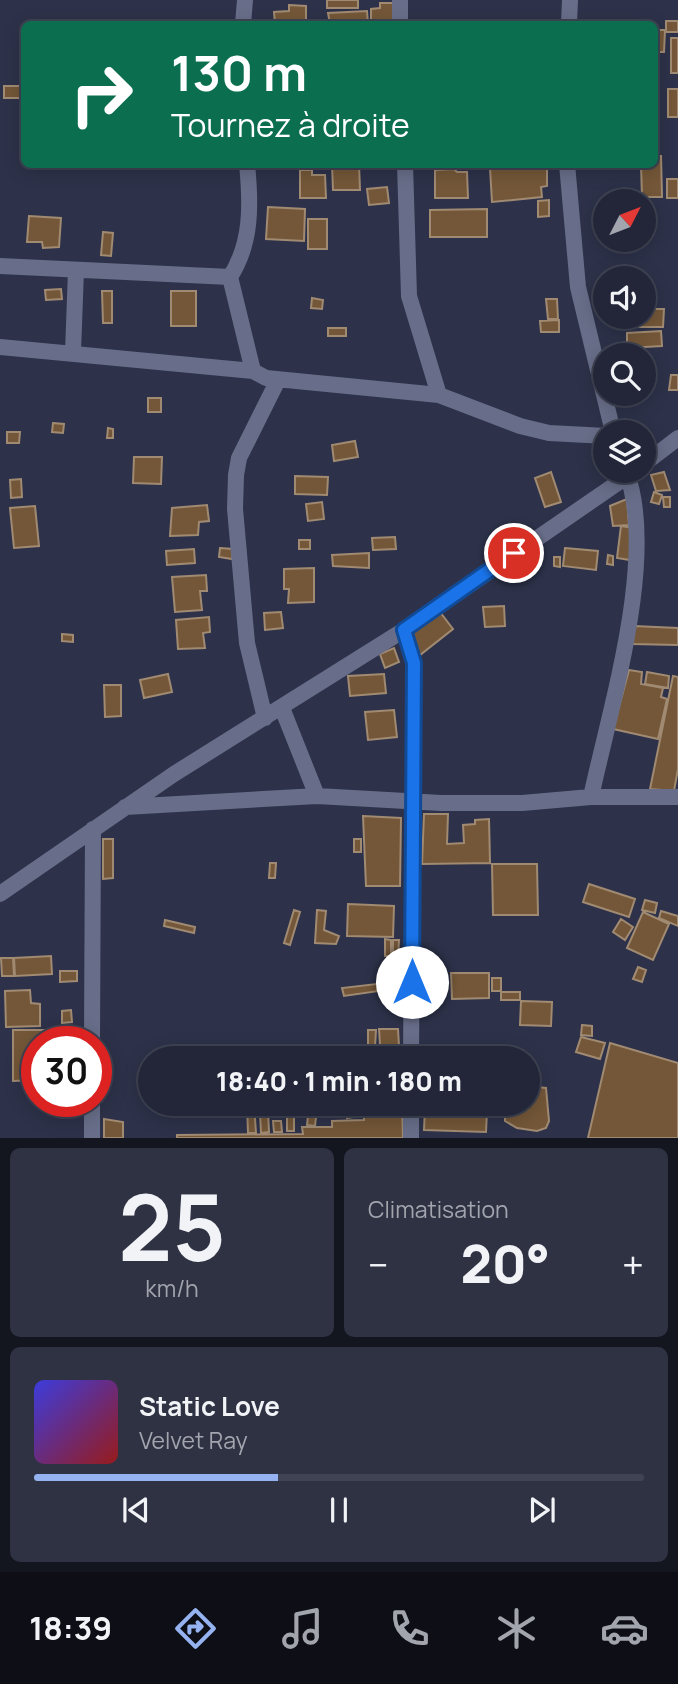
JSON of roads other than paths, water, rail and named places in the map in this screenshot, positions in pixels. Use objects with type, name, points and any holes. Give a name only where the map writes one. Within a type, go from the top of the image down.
[{"type":"street","points":[[243,21],[245,0]]},
{"type":"street","points":[[400,0],[400,21]]},
{"type":"street","points":[[569,21],[570,0]]},
{"type":"street","points":[[247,168],[250,192],[246,246],[230,277],[253,370]]},
{"type":"street","points":[[405,168],[408,296],[439,395]]},
{"type":"street","points":[[567,168],[578,287],[610,420]]},
{"type":"street","points":[[0,266],[230,277]]},
{"type":"street","points":[[73,352],[76,270]]},
{"type":"street","points":[[0,347],[253,370],[278,380],[439,395],[520,426],[549,433],[593,435]]},
{"type":"street","points":[[265,718],[247,643],[235,509],[236,475],[239,458],[278,380]]},
{"type":"street","points":[[656,455],[678,438]]},
{"type":"street","points":[[0,894],[125,807],[404,630],[615,483]]},
{"type":"street","points":[[591,797],[632,600],[637,548],[636,504],[632,483]]},
{"type":"street","points":[[404,630],[414,663],[411,1046]]},
{"type":"street","points":[[282,708],[317,796]]},
{"type":"street","points":[[125,807],[317,796],[413,803],[522,803],[591,797],[678,797]]},
{"type":"street","points":[[92,1026],[93,829]]},
{"type":"street","points":[[411,1116],[411,1138]]},
{"type":"street","points":[[92,1117],[92,1138]]}]
